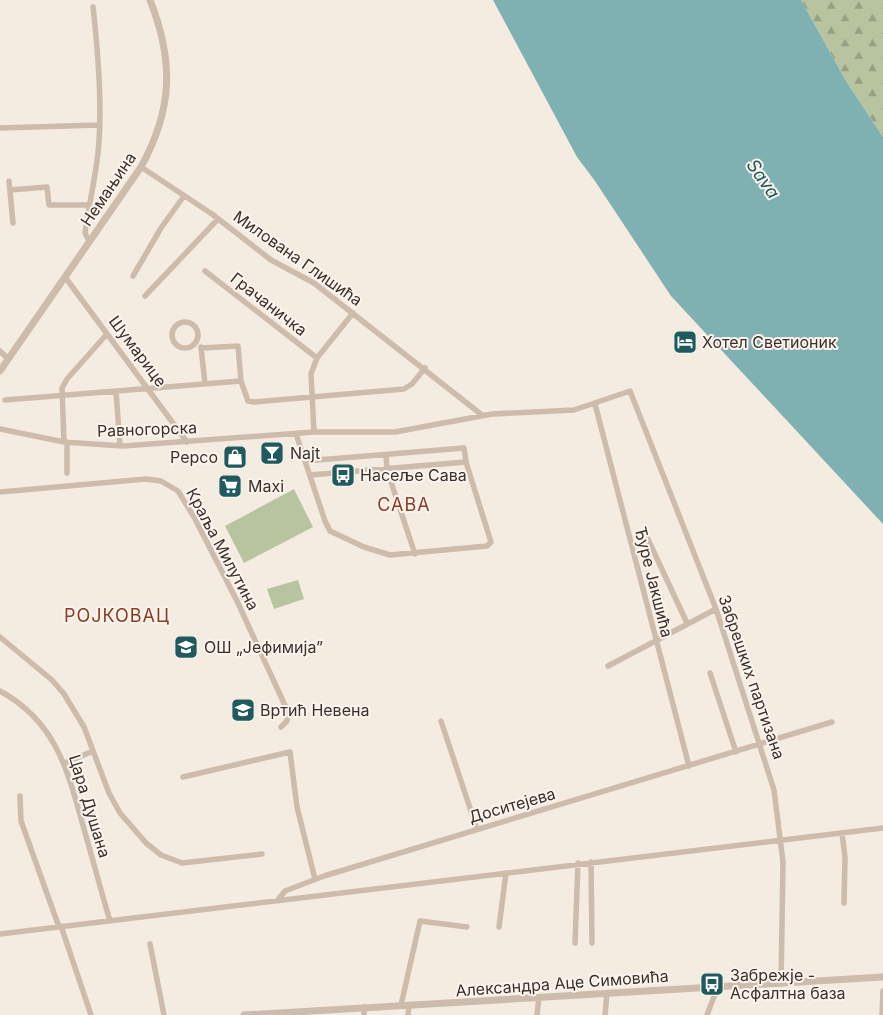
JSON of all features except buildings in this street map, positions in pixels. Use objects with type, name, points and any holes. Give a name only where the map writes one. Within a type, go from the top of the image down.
[{"type":"street","name":"Немањина","points":[[0,371],[141,167],[160,127],[167,92],[164,42],[150,0]]},
{"type":"street","points":[[90,241],[85,233],[99,143],[98,67],[92,7]]},
{"type":"street","points":[[0,128],[99,125]]},
{"type":"street","name":"Милована Глишића","points":[[141,167],[218,219],[271,260],[314,283],[425,368],[482,415]]},
{"type":"street","points":[[9,181],[13,223]]},
{"type":"street","name":"Немањина","points":[[10,190],[47,187],[49,205],[89,205]]},
{"type":"street","points":[[134,276],[161,228],[184,196]]},
{"type":"street","points":[[145,296],[218,219]]},
{"type":"street","name":"Грачаничка","points":[[204,271],[317,358]]},
{"type":"street","name":"Шумарице","points":[[65,277],[150,388],[187,442]]},
{"type":"street","points":[[314,432],[310,374],[317,358],[353,313]]},
{"type":"street","points":[[186,322],[194,325],[198,336],[195,343],[184,348],[177,345],[173,338],[175,326],[186,322]]},
{"type":"street","points":[[68,473],[61,396],[67,379],[108,334]]},
{"type":"street","points":[[195,343],[202,348],[238,346],[241,381],[248,401],[312,398],[404,389],[410,386],[425,368]]},
{"type":"street","points":[[202,348],[205,384]]},
{"type":"street","points":[[0,351],[8,360]]},
{"type":"street","points":[[4,400],[241,381]]},
{"type":"street","points":[[116,391],[120,446]]},
{"type":"street","name":"Равногорска","points":[[0,429],[66,442],[120,446],[314,432],[395,432],[502,412],[574,410],[630,391]]},
{"type":"street","name":"Забрешких партизана","points":[[630,391],[716,609],[774,790],[782,839],[781,984]]},
{"type":"street","name":"Ђуре Јакшића","points":[[595,404],[689,766]]},
{"type":"street","points":[[296,434],[330,531],[385,554],[415,554],[487,546],[491,542],[466,462],[464,448],[306,461]]},
{"type":"street","points":[[386,455],[387,470],[415,554]]},
{"type":"street","points":[[310,475],[466,462]]},
{"type":"street","name":"Краља Милутина","points":[[0,492],[146,479],[161,481],[178,491],[194,517],[267,663],[288,712],[287,721],[281,727]]},
{"type":"street","points":[[645,533],[687,623]]},
{"type":"street","points":[[608,666],[716,609]]},
{"type":"street","points":[[0,637],[59,688],[76,710],[109,793],[120,813],[146,843],[161,856],[182,863],[262,854]]},
{"type":"street","points":[[710,672],[736,752]]},
{"type":"street","name":"Цара Душана","points":[[0,691],[24,706],[47,732],[65,763],[110,921]]},
{"type":"street","points":[[441,721],[477,829]]},
{"type":"street","name":"Доситејева","points":[[277,901],[285,890],[315,880],[832,722]]},
{"type":"street","points":[[65,763],[93,751]]},
{"type":"street","points":[[183,777],[290,752],[297,807],[315,880]]},
{"type":"street","points":[[20,796],[21,821],[91,1015]]},
{"type":"street","points":[[0,934],[578,863],[883,828]]},
{"type":"street","points":[[842,833],[845,857],[844,903]]},
{"type":"street","points":[[591,862],[592,943]]},
{"type":"street","points":[[575,943],[578,863]]},
{"type":"street","points":[[498,927],[506,872]]},
{"type":"street","points":[[408,1015],[405,1005],[420,921],[467,927]]},
{"type":"street","points":[[150,944],[164,1015]]},
{"type":"street","name":"Александра Аце Симовића","points":[[244,1015],[364,1011],[405,1005],[883,977]]},
{"type":"street","points":[[707,1015],[715,994],[715,988]]},
{"type":"street","points":[[882,1015],[883,991]]},
{"type":"street","points":[[604,1015],[607,993]]},
{"type":"street","points":[[537,1015],[539,997]]},
{"type":"green space","points":[[801,0],[883,0],[883,137],[846,81]]},
{"type":"green space","points":[[294,489],[313,527],[244,563],[225,526]]},
{"type":"green space","points":[[298,580],[304,599],[274,609],[267,589]]},
{"type":"water","name":"Sava","points":[[493,0],[801,0],[846,81],[883,137],[883,524],[671,296],[577,157]]},
{"type":"place","name":"Хотел Светионик","points":[[685,342]]},
{"type":"place","name":"Najt","points":[[272,453]]},
{"type":"place","name":"Pepco","points":[[235,457]]},
{"type":"place","name":"Насеље Сава","points":[[343,475]]},
{"type":"place","name":"Maxi","points":[[230,486]]},
{"type":"place","name":"ОШ „Јефимија”","points":[[186,647]]},
{"type":"place","name":"Вртић Невена","points":[[243,710]]},
{"type":"place","name":"Забрежје - Асфалтна база","points":[[712,984]]},
{"type":"district","name":"САВА","points":[[404,505]]},
{"type":"district","name":"РОЈКОВАЦ","points":[[117,616]]}]
